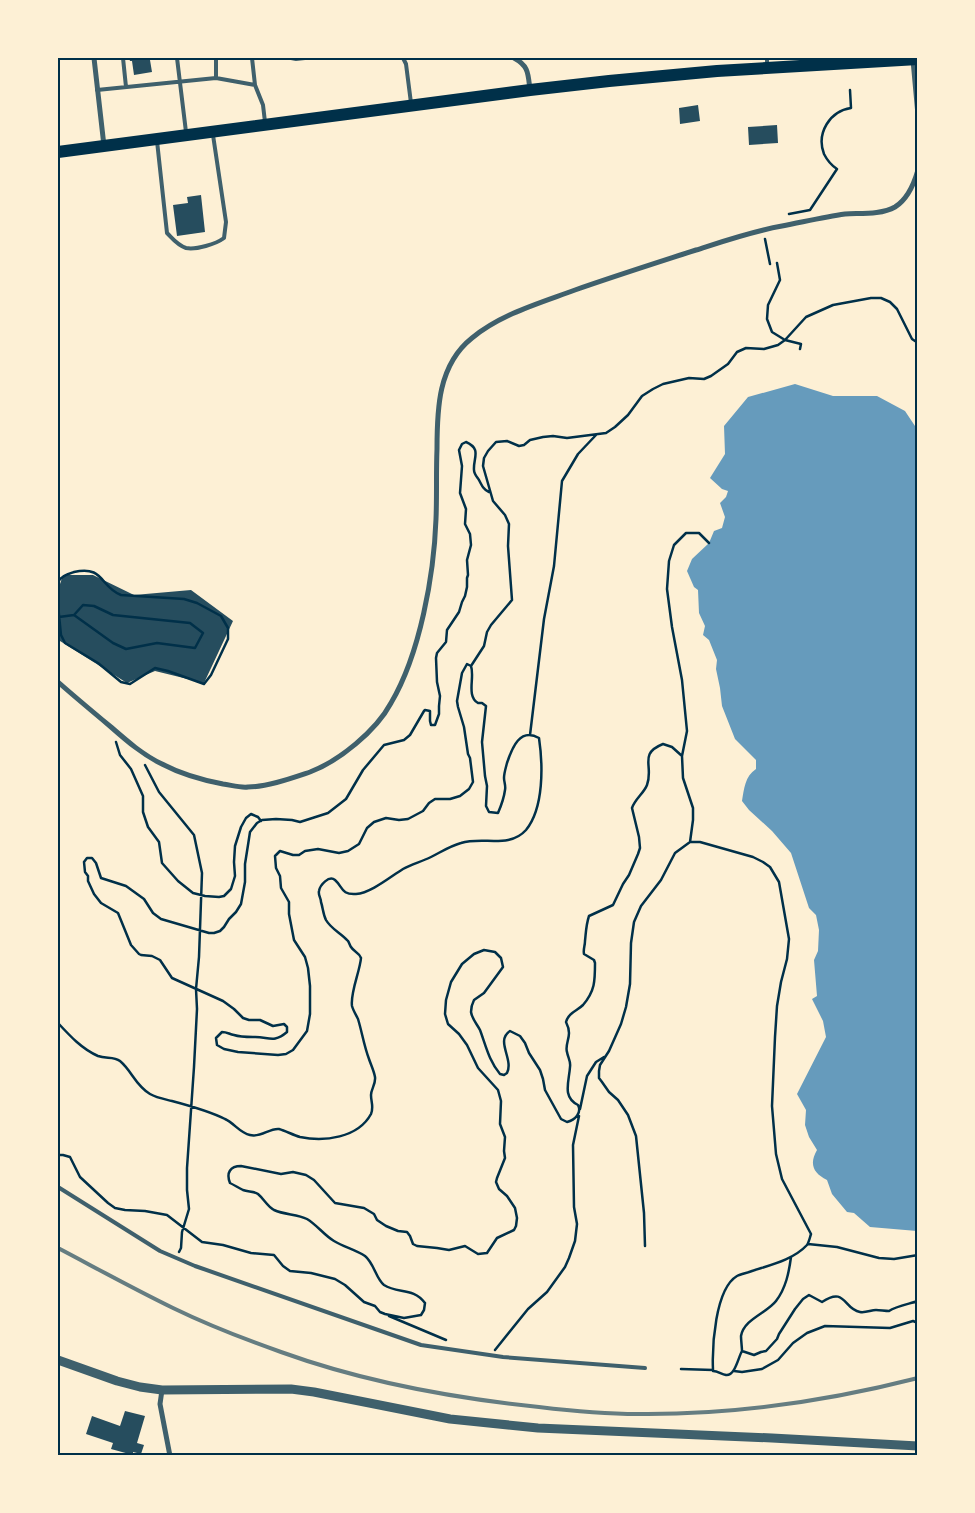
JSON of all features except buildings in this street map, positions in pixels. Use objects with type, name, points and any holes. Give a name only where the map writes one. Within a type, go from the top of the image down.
[{"type":"highway","points":[[826,61],[837,58]]},
{"type":"highway","points":[[58,152],[530,90],[716,71],[767,63],[914,58]]},
{"type":"street","points":[[94,58],[104,146]]},
{"type":"street","points":[[514,58],[525,65],[528,71],[530,90]]},
{"type":"street","points":[[914,58],[918,115]]},
{"type":"street","points":[[58,682],[141,752],[163,765],[189,775],[248,788],[287,780],[322,767],[345,752],[372,729],[390,705],[403,679],[415,643],[431,566],[436,522],[438,406],[442,382],[452,358],[468,340],[490,324],[514,313],[626,272],[741,236],[810,220],[844,214],[874,213],[894,207],[907,194],[915,182],[918,170]]},
{"type":"street","points":[[58,1360],[140,1387],[162,1390],[290,1389],[450,1419],[538,1428],[918,1446]]},
{"type":"street","points":[[162,1390],[160,1404],[170,1456]]},
{"type":"lane","points":[[123,58],[126,88]]},
{"type":"lane","points":[[177,58],[186,135]]},
{"type":"lane","points":[[216,58],[216,78]]},
{"type":"lane","points":[[252,58],[255,85],[263,106],[265,125]]},
{"type":"lane","points":[[291,58],[305,58]]},
{"type":"lane","points":[[403,58],[406,64],[411,105]]},
{"type":"lane","points":[[97,90],[216,78],[255,85]]},
{"type":"lane","points":[[157,139],[167,233],[176,242],[187,248],[208,246],[224,238],[226,222],[213,132]]},
{"type":"lane","points":[[58,1187],[160,1251],[225,1278],[421,1345],[492,1355],[645,1368]]},
{"type":"path","points":[[814,204],[837,170],[824,155],[822,142],[824,128],[836,114],[851,108],[850,90]]},
{"type":"path","points":[[765,238],[770,264]]},
{"type":"path","points":[[777,263],[780,280],[768,305],[767,319],[772,332],[786,340],[801,344],[800,349]]},
{"type":"path","points":[[58,1023],[75,1041],[95,1054],[100,1057],[119,1060],[137,1084],[144,1090],[162,1099],[227,1119],[240,1130],[253,1136],[268,1130],[278,1129],[301,1137],[316,1139],[336,1138],[360,1126],[366,1121],[372,1110],[371,1093],[375,1084],[375,1078],[363,1043],[358,1019],[352,1006],[361,958],[358,952],[352,949],[349,941],[339,934],[326,920],[318,894],[320,887],[332,879],[345,892],[360,893],[378,885],[410,866],[462,842],[511,840],[524,831],[534,817],[538,804],[541,781],[541,752],[539,738],[530,735],[516,741],[511,750],[504,777],[504,797],[498,813],[491,813],[487,810],[486,806],[487,786],[482,742],[486,706],[484,703],[478,704],[474,701],[472,694],[472,666],[484,646],[487,632],[491,625],[512,600],[508,546],[509,524],[489,492],[484,466],[484,458],[488,451],[496,442],[507,441],[520,446],[530,440],[543,437],[567,438],[606,432],[615,427],[628,415],[642,396],[653,389],[663,384],[689,378],[704,379],[711,376],[720,371],[742,349],[771,348],[786,340],[806,317],[833,305],[872,298],[880,298],[890,302],[897,309],[912,338],[918,343]]},
{"type":"path","points":[[530,735],[544,619],[554,566],[562,480],[578,454],[596,435]]},
{"type":"path","points":[[472,666],[466,664],[463,669],[457,701],[470,758],[473,782],[469,790],[453,799],[435,799],[423,811],[408,819],[386,818],[369,824],[359,844],[348,851],[339,853],[318,850],[305,851],[293,856],[280,851],[275,856],[281,888],[289,902],[289,914],[294,940],[307,960],[310,986],[309,1023],[304,1035],[293,1050],[286,1054],[274,1056],[234,1051],[216,1045],[216,1038],[222,1032],[246,1037],[274,1039],[280,1038],[285,1034],[287,1027],[284,1024],[273,1026],[260,1020],[246,1019],[223,1001],[172,978],[160,960],[152,956],[141,955],[135,950],[118,912],[101,903],[94,894],[84,868],[85,859],[93,860],[100,878],[126,886],[146,901],[156,915],[167,921],[212,933],[218,932],[224,927],[236,912],[242,900],[245,882],[245,861],[250,832],[257,823],[284,818],[300,822],[328,813],[346,799],[363,770],[384,745],[404,740],[410,735],[425,710],[430,711],[431,725],[437,721],[440,696],[436,658],[440,648],[446,642],[447,630],[459,612],[465,596],[468,575],[467,560],[471,545],[470,534],[465,524],[466,509],[460,493],[462,466],[459,450],[462,444],[469,443],[476,450],[474,473],[489,492]]},
{"type":"path","points":[[690,842],[693,820],[692,808],[683,778],[682,756],[687,731],[682,680],[667,589],[668,561],[674,545],[686,533],[699,533],[709,543]]},
{"type":"path","points":[[58,582],[60,578],[84,570],[98,574],[113,592],[121,595],[184,599],[197,603],[220,616],[228,628],[228,639],[204,684],[154,668],[130,684],[121,682],[98,663],[65,643],[61,635],[58,605]]},
{"type":"path","points":[[58,617],[74,615],[83,605],[94,606],[113,616],[190,623],[203,633],[195,648],[157,643],[126,648],[113,643],[74,615]]},
{"type":"path","points":[[108,725],[120,755],[131,769],[143,796],[143,812],[148,827],[159,842],[162,863],[187,889],[201,895],[224,896],[231,889],[235,876],[234,852],[241,827],[250,814],[258,816],[261,821]]},
{"type":"path","points":[[580,1109],[569,1097],[568,1081],[571,1066],[566,1046],[570,1032],[566,1022],[570,1014],[582,1005],[591,994],[594,983],[594,960],[586,956],[583,950],[586,941],[587,922],[589,916],[613,905],[629,876],[638,854],[640,848],[632,808],[646,786],[650,752],[658,746],[667,744],[682,756]]},
{"type":"path","points":[[141,752],[159,792],[194,835],[202,873],[196,989],[197,1008],[187,1179],[189,1209],[183,1227],[181,1248],[177,1258]]},
{"type":"path","points":[[492,1355],[500,1342],[528,1309],[546,1292],[565,1267],[569,1258],[577,1224],[574,1207],[573,1145],[587,1076],[596,1062],[609,1051],[621,1024],[628,1000],[632,928],[636,914],[661,880],[675,853],[690,842],[700,842],[753,857],[770,867],[779,882],[789,939],[777,1013],[772,1106],[776,1154],[782,1179],[810,1234],[808,1244]]},
{"type":"path","points":[[385,1314],[404,1318],[421,1315],[425,1303],[420,1296],[383,1284],[368,1260],[359,1253],[326,1236],[309,1220],[274,1210],[257,1193],[242,1190],[230,1183],[228,1174],[230,1170],[236,1166],[241,1166],[281,1174],[292,1172],[306,1175],[314,1180],[335,1203],[364,1208],[374,1214],[377,1220],[386,1226],[398,1231],[407,1232],[413,1244],[417,1246],[448,1250],[465,1246],[478,1254],[485,1254],[497,1238],[514,1230],[517,1212],[509,1198],[499,1189],[496,1182],[505,1158],[505,1137],[500,1124],[502,1112],[500,1096],[490,1080],[478,1068],[467,1045],[448,1024],[445,1014],[447,993],[462,964],[474,954],[484,950],[498,953],[502,958],[503,964],[491,985],[474,1000],[472,1009],[473,1019],[492,1064],[500,1074],[507,1073],[509,1069],[508,1059],[503,1039],[510,1031],[518,1034],[540,1070],[544,1079],[545,1090],[561,1119],[569,1122],[579,1114]]},
{"type":"path","points":[[604,1056],[600,1065],[599,1078],[625,1110],[636,1136],[644,1213],[645,1246]]},
{"type":"path","points":[[58,1155],[70,1157],[80,1177],[112,1206],[125,1210],[163,1214],[171,1217],[202,1242],[251,1253],[274,1255],[290,1271],[311,1273],[335,1279],[345,1285],[364,1302],[375,1306],[380,1312],[460,1345],[467,1352]]},
{"type":"path","points":[[713,1370],[714,1341],[721,1298],[727,1287],[736,1277],[773,1265],[791,1256],[808,1244],[837,1247],[879,1258],[894,1259],[918,1255]]},
{"type":"path","points":[[681,1369],[713,1370],[727,1375],[734,1371],[742,1351],[741,1336],[745,1326],[777,1300],[786,1284],[791,1256]]},
{"type":"path","points":[[742,1351],[754,1355],[766,1352],[777,1339],[795,1309],[803,1299],[809,1296],[822,1302],[830,1297],[838,1296],[858,1312],[875,1310],[889,1312],[894,1308],[918,1301]]},
{"type":"path","points":[[734,1371],[762,1370],[778,1360],[789,1346],[807,1333],[825,1326],[890,1328],[912,1321],[918,1323]]},
{"type":"water","points":[[795,384],[833,396],[877,396],[905,411],[917,429],[917,1231],[870,1227],[854,1213],[847,1212],[832,1194],[827,1180],[818,1174],[814,1168],[813,1160],[817,1150],[809,1137],[805,1125],[806,1110],[797,1094],[826,1037],[823,1021],[812,999],[817,996],[814,960],[818,951],[819,930],[816,915],[809,908],[791,853],[742,801],[747,779],[756,769],[756,760],[735,739],[722,706],[716,669],[717,660],[709,640],[703,635],[705,626],[699,613],[698,590],[694,587],[687,571],[692,559],[709,543],[714,531],[722,528],[725,517],[720,503],[726,497],[728,491],[722,489],[710,478],[725,454],[724,426],[748,397]]},
{"type":"railway","points":[[58,1248],[173,1308],[267,1347],[344,1372],[441,1394],[474,1399],[588,1412],[673,1414],[743,1409],[814,1400],[918,1378]]}]
